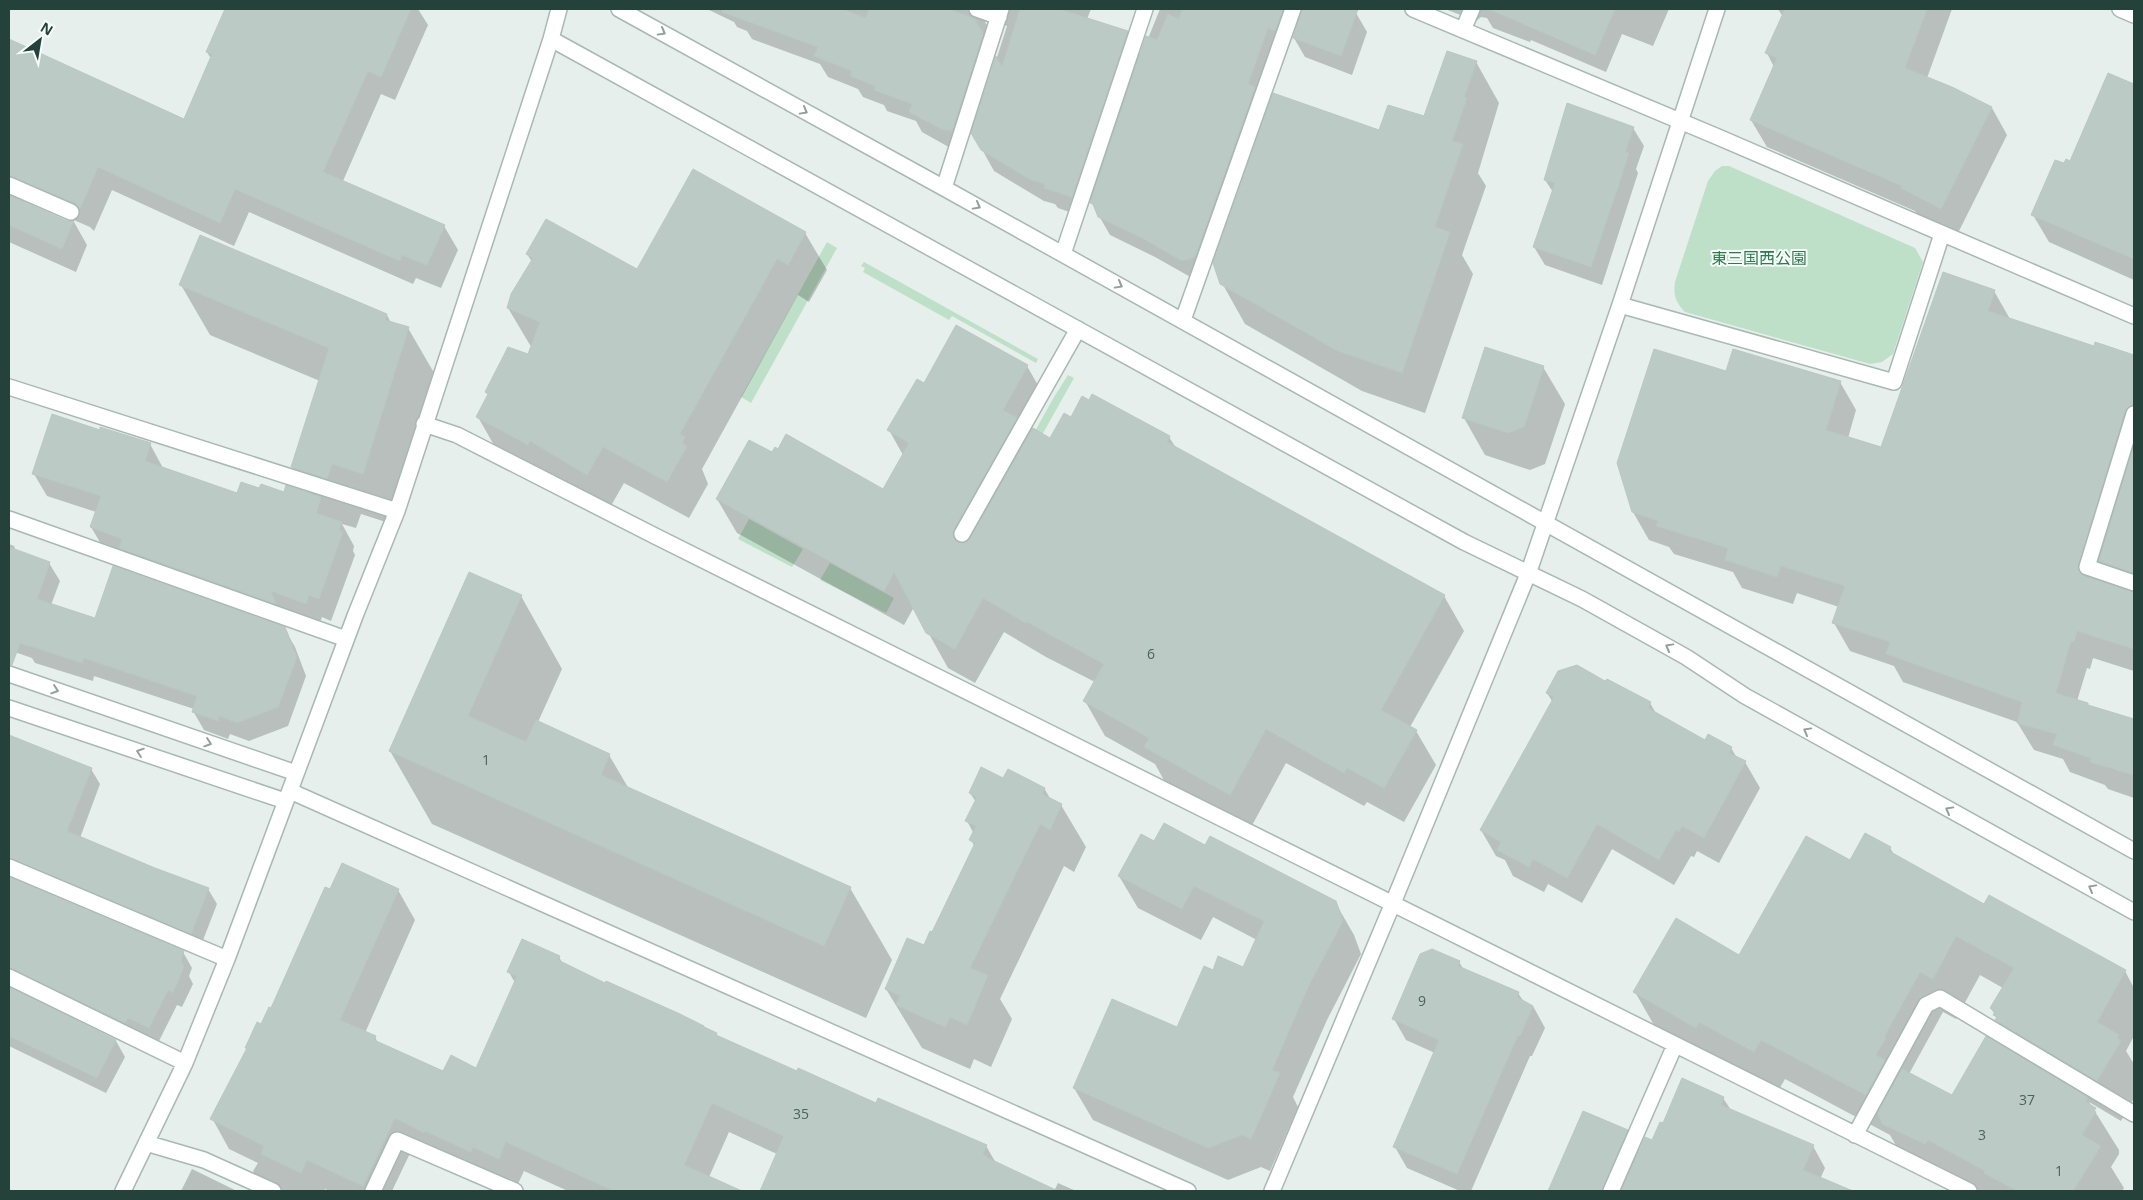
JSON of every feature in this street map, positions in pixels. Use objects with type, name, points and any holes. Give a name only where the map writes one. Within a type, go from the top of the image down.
[{"type":"street","points":[[123,1191],[185,1063],[346,639],[397,511],[551,39],[559,9]]},
{"type":"street","points":[[619,9],[1183,320],[1545,524],[2134,851]]},
{"type":"street","points":[[944,188],[1000,13],[977,9]]},
{"type":"street","points":[[1063,254],[1145,9]]},
{"type":"street","points":[[1183,320],[1293,9]]},
{"type":"street","points":[[1413,9],[2134,316]]},
{"type":"street","points":[[1463,30],[1472,9]]},
{"type":"street","points":[[1272,1191],[1528,574],[1620,305],[1717,9]]},
{"type":"street","points":[[2120,9],[2134,15]]},
{"type":"street","points":[[551,39],[1455,537],[1528,574],[1582,598],[1686,656],[1745,696],[2134,912]]},
{"type":"street","points":[[9,184],[71,212]]},
{"type":"street","points":[[1620,305],[1894,382],[1942,234]]},
{"type":"street","points":[[962,534],[1078,329]]},
{"type":"street","points":[[9,387],[397,511]]},
{"type":"street","points":[[2134,414],[2087,567],[2134,583]]},
{"type":"street","points":[[424,424],[457,435],[1964,1190]]},
{"type":"street","points":[[9,519],[346,639]]},
{"type":"street","points":[[9,674],[296,773]]},
{"type":"street","points":[[9,708],[287,796],[1188,1191]]},
{"type":"street","points":[[9,867],[226,958]]},
{"type":"street","points":[[9,977],[185,1063]]},
{"type":"street","points":[[1855,1134],[1926,1005],[1940,998],[2134,1114]]},
{"type":"street","points":[[1611,1191],[1675,1045]]},
{"type":"street","points":[[373,1191],[397,1140],[515,1191]]},
{"type":"street","points":[[146,1143],[204,1160],[273,1191]]},
{"type":"green space","name":"東三国西公園","points":[[1722,166],[1729,166],[1915,248],[1923,262],[1893,354],[1882,362],[1870,364],[1685,312],[1676,298],[1674,291],[1675,282],[1708,181],[1715,171]]},
{"type":"green space","points":[[827,242],[837,248],[751,403],[741,397]]},
{"type":"green space","points":[[864,262],[1038,359],[1036,363],[952,316],[949,320],[863,272],[865,268],[861,266]]},
{"type":"green space","points":[[1068,375],[1074,378],[941,615],[934,612],[1054,397]]},
{"type":"green space","points":[[749,519],[803,549],[792,567],[738,539]]},
{"type":"green space","points":[[830,563],[894,598],[886,613],[820,580]]},
{"type":"building","points":[[225,9],[411,9],[381,77],[368,71],[323,172],[445,225],[427,265],[402,255],[400,261],[235,189],[220,223],[98,167],[80,209],[75,203],[9,176],[9,39],[184,119],[212,54],[206,52]]},
{"type":"building","points":[[723,9],[842,9],[866,18],[869,9],[949,9],[975,19],[983,34],[952,131],[941,129],[909,112],[912,104],[874,90],[875,86],[850,76],[852,71],[814,56],[818,47],[722,12]]},
{"type":"building","points":[[1020,9],[1059,9],[1128,31],[1072,197],[1044,188],[1045,184],[1031,180],[981,150],[971,133],[996,56],[1002,67]]},
{"type":"building","points":[[1182,9],[1283,9],[1275,31],[1268,28],[1248,84],[1255,87],[1195,257],[1182,261],[1144,239],[1098,217],[1093,204],[1090,203],[1146,36],[1157,40],[1168,14],[1179,19]]},
{"type":"building","points":[[1302,9],[1358,9],[1341,56],[1293,38]]},
{"type":"building","points":[[1489,9],[1615,9],[1595,55]]},
{"type":"building","points":[[1785,9],[1927,9],[1905,68],[1952,87],[1992,107],[1941,209],[1901,188],[1902,186],[1750,120],[1777,58],[1765,53]]},
{"type":"building","points":[[1447,51],[1477,61],[1464,97],[1467,98],[1452,141],[1463,144],[1435,227],[1450,232],[1402,373],[1338,351],[1220,284],[1213,263],[1273,93],[1379,130],[1388,105],[1424,116]]},
{"type":"building","points":[[2108,73],[2134,84],[2134,259],[2031,215],[2055,160],[2064,163],[2066,159],[2070,161]]},
{"type":"building","points":[[1567,103],[1634,127],[1625,152],[1629,153],[1591,267],[1533,247],[1555,183],[1544,180]]},
{"type":"building","points":[[693,169],[806,232],[788,265],[777,259],[680,434],[685,437],[682,443],[687,446],[667,482],[603,447],[587,475],[530,441],[528,445],[476,417],[488,394],[485,392],[508,347],[528,354],[540,322],[507,308],[511,294],[533,258],[526,254],[546,219],[637,269]]},
{"type":"building","points":[[9,195],[67,221],[74,220],[62,249],[9,225]]},
{"type":"building","points":[[200,235],[387,314],[385,320],[409,327],[363,474],[332,464],[327,479],[291,467],[329,348],[179,285]]},
{"type":"building","points":[[1943,272],[1995,290],[1988,311],[2094,346],[2095,342],[2134,355],[2134,405],[2128,407],[2125,411],[2078,569],[2084,576],[2134,592],[2134,649],[2077,631],[2074,642],[2071,641],[2056,693],[2134,719],[2134,775],[2090,762],[2091,758],[2053,745],[2057,734],[2017,723],[2022,702],[1886,654],[1890,642],[1832,623],[1845,586],[1781,566],[1777,577],[1725,560],[1728,548],[1656,526],[1658,521],[1632,512],[1617,463],[1654,349],[1726,371],[1733,349],[1841,381],[1826,430],[1881,447]]},
{"type":"building","points":[[956,325],[1028,365],[1003,410],[1017,418],[954,529],[954,538],[958,542],[966,542],[970,539],[1033,428],[1050,438],[1064,413],[1071,417],[1082,396],[1089,400],[1092,394],[1170,436],[1167,442],[1445,595],[1381,710],[1417,730],[1384,788],[1347,768],[1344,773],[1266,729],[1230,795],[1144,747],[1149,738],[1083,701],[1104,664],[983,598],[955,649],[926,633],[894,572],[884,591],[716,499],[749,440],[772,452],[775,447],[778,449],[786,434],[883,489],[909,443],[887,430],[917,379],[924,383]]},
{"type":"building","points":[[1485,347],[1544,366],[1524,427],[1508,433],[1462,418]]},
{"type":"building","points":[[52,414],[100,430],[100,427],[151,443],[145,461],[237,493],[241,482],[259,488],[261,484],[284,492],[286,485],[321,497],[316,513],[342,522],[339,530],[343,532],[319,599],[309,595],[306,604],[271,591],[276,604],[119,548],[122,539],[90,527],[101,496],[32,474]]},
{"type":"building","points":[[2134,445],[2134,573],[2099,561]]},
{"type":"building","points":[[9,547],[50,562],[37,599],[95,618],[113,566],[285,627],[297,657],[278,707],[237,723],[219,716],[218,721],[192,712],[197,696],[84,658],[82,663],[20,643],[12,665],[9,665]]},
{"type":"building","points":[[469,572],[522,595],[468,716],[526,742],[536,720],[610,754],[601,775],[851,887],[824,946],[389,751]]},
{"type":"building","points":[[1577,665],[1605,681],[1607,679],[1651,702],[1648,708],[1705,740],[1708,734],[1732,747],[1729,753],[1746,761],[1704,838],[1682,826],[1679,832],[1676,830],[1659,860],[1597,824],[1567,878],[1533,859],[1529,867],[1497,850],[1501,842],[1480,830],[1554,697],[1546,693],[1558,671]]},
{"type":"building","points":[[9,735],[92,768],[67,831],[155,868],[209,888],[191,934],[9,858]]},
{"type":"building","points":[[981,767],[1003,778],[1008,769],[1045,788],[1042,794],[1062,804],[1050,830],[1040,824],[970,968],[988,975],[967,1025],[950,1017],[945,1027],[896,1005],[900,996],[885,989],[907,938],[924,945],[975,843],[969,840],[976,826],[965,821],[977,797],[969,793]]},
{"type":"building","points":[[1164,823],[1205,845],[1210,836],[1336,901],[1343,921],[1308,987],[1272,1070],[1280,1073],[1251,1139],[1242,1135],[1208,1148],[1073,1088],[1112,999],[1177,1027],[1204,966],[1213,970],[1218,956],[1243,967],[1264,921],[1194,886],[1182,909],[1118,876],[1141,834],[1154,841]]},
{"type":"building","points":[[1865,833],[1891,847],[1889,851],[1984,904],[1989,895],[2126,970],[2097,1022],[2119,1035],[2117,1038],[2121,1041],[2097,1081],[1995,1020],[1997,1017],[1993,1015],[1995,1012],[1990,1008],[2014,968],[1956,936],[1933,979],[1920,972],[1876,1055],[1885,1060],[1866,1095],[1761,1040],[1754,1052],[1699,1022],[1696,1028],[1633,992],[1676,918],[1739,955],[1806,836],[1850,860]]},
{"type":"building","points":[[342,863],[399,889],[340,1020],[376,1036],[374,1040],[443,1071],[451,1055],[476,1068],[517,976],[507,972],[522,939],[560,956],[558,960],[605,983],[606,981],[680,1014],[717,1033],[716,1035],[797,1071],[798,1068],[876,1103],[878,1098],[987,1145],[983,1154],[988,1158],[1058,1191],[760,1191],[784,1136],[712,1103],[684,1165],[742,1191],[614,1191],[506,1142],[499,1159],[473,1147],[471,1152],[425,1131],[424,1133],[395,1118],[363,1186],[307,1160],[301,1173],[261,1154],[264,1146],[210,1119],[247,1048],[245,1048],[257,1022],[261,1024],[269,1007],[271,1008],[325,887],[330,889]]},
{"type":"building","points":[[9,877],[184,951],[181,960],[184,967],[173,993],[168,990],[149,1028],[128,1018],[125,1023],[9,968]]},
{"type":"building","points":[[1432,949],[1460,961],[1458,966],[1519,992],[1517,997],[1533,1006],[1520,1036],[1518,1035],[1457,1174],[1393,1147],[1439,1040],[1392,1019],[1420,954]]},
{"type":"building","points":[[9,987],[116,1040],[97,1078],[9,1036]]},
{"type":"building","points":[[1986,1036],[2088,1097],[2086,1102],[2096,1108],[2094,1111],[2096,1112],[2082,1135],[2101,1146],[2073,1191],[2017,1191],[1928,1140],[1925,1144],[1882,1124],[1878,1112],[1902,1069],[1952,1095]]},
{"type":"building","points":[[1682,1078],[1724,1097],[1721,1105],[1814,1145],[1803,1170],[1853,1191],[1621,1191],[1645,1137],[1652,1140],[1660,1122],[1663,1123]]},
{"type":"building","points":[[1583,1111],[1628,1130],[1602,1191],[1548,1191]]}]
